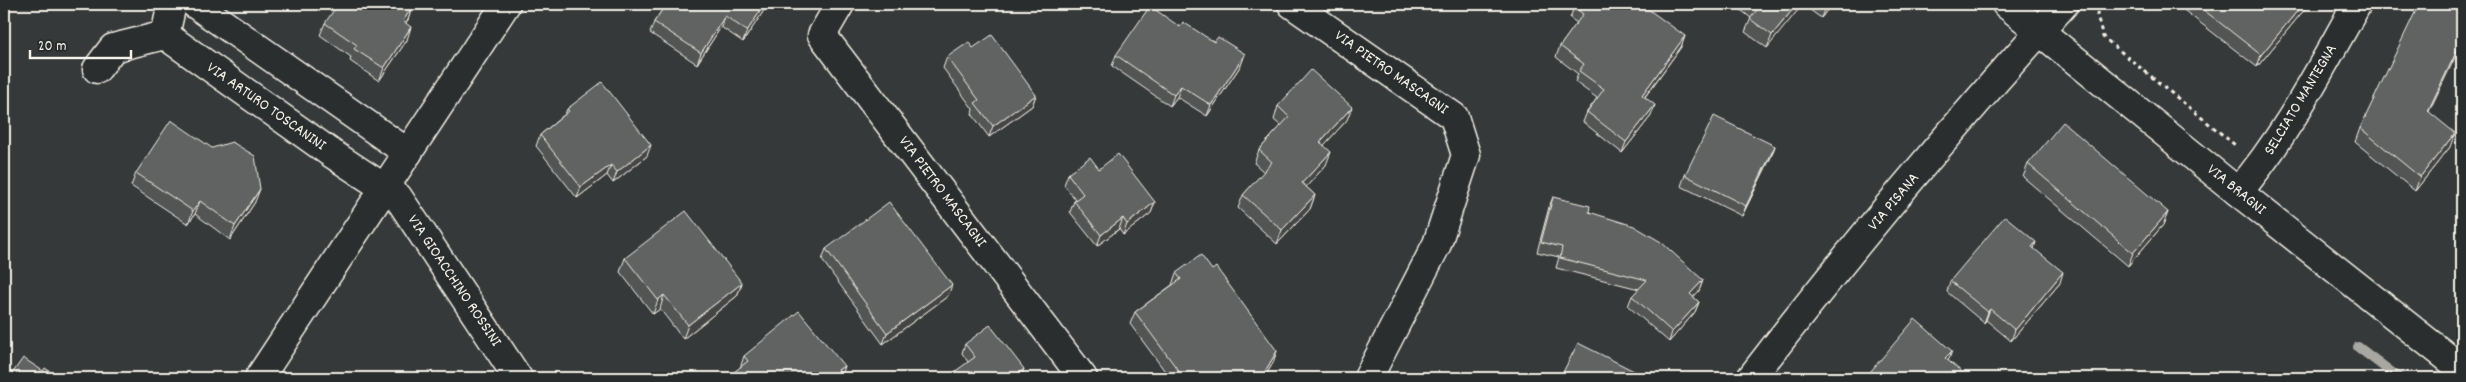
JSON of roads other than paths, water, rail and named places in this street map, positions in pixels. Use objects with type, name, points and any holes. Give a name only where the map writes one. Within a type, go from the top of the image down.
[{"type":"street","points":[[97,69],[113,48],[165,35],[172,4]]},
{"type":"street","points":[[259,378],[506,4]]},
{"type":"street","name":"VIA PIETRO MASCAGNI","points":[[840,4],[822,35],[1083,378]]},
{"type":"street","name":"VIA PIETRO MASCAGNI","points":[[1292,4],[1454,117],[1466,155],[1437,244],[1368,378]]},
{"type":"street","name":"VIA BRAGNI","points":[[2006,4],[2041,30],[2238,192],[2462,369]]},
{"type":"street","points":[[2041,30],[2064,4]]},
{"type":"street","name":"SELCIATO MANTEGNA","points":[[2238,192],[2287,129],[2357,4]]},
{"type":"street","points":[[209,7],[408,153]]},
{"type":"street","name":"VIA PISANA","points":[[1751,378],[1820,290],[1999,76],[2041,30]]},
{"type":"street","name":"VIA ARTURO TOSCANINI","points":[[165,35],[331,153],[384,188]]},
{"type":"street","name":"VIA GIOACCHINO ROSSINI","points":[[384,188],[398,197],[518,378]]},
{"type":"waterway","points":[[2358,347],[2399,378]]}]
